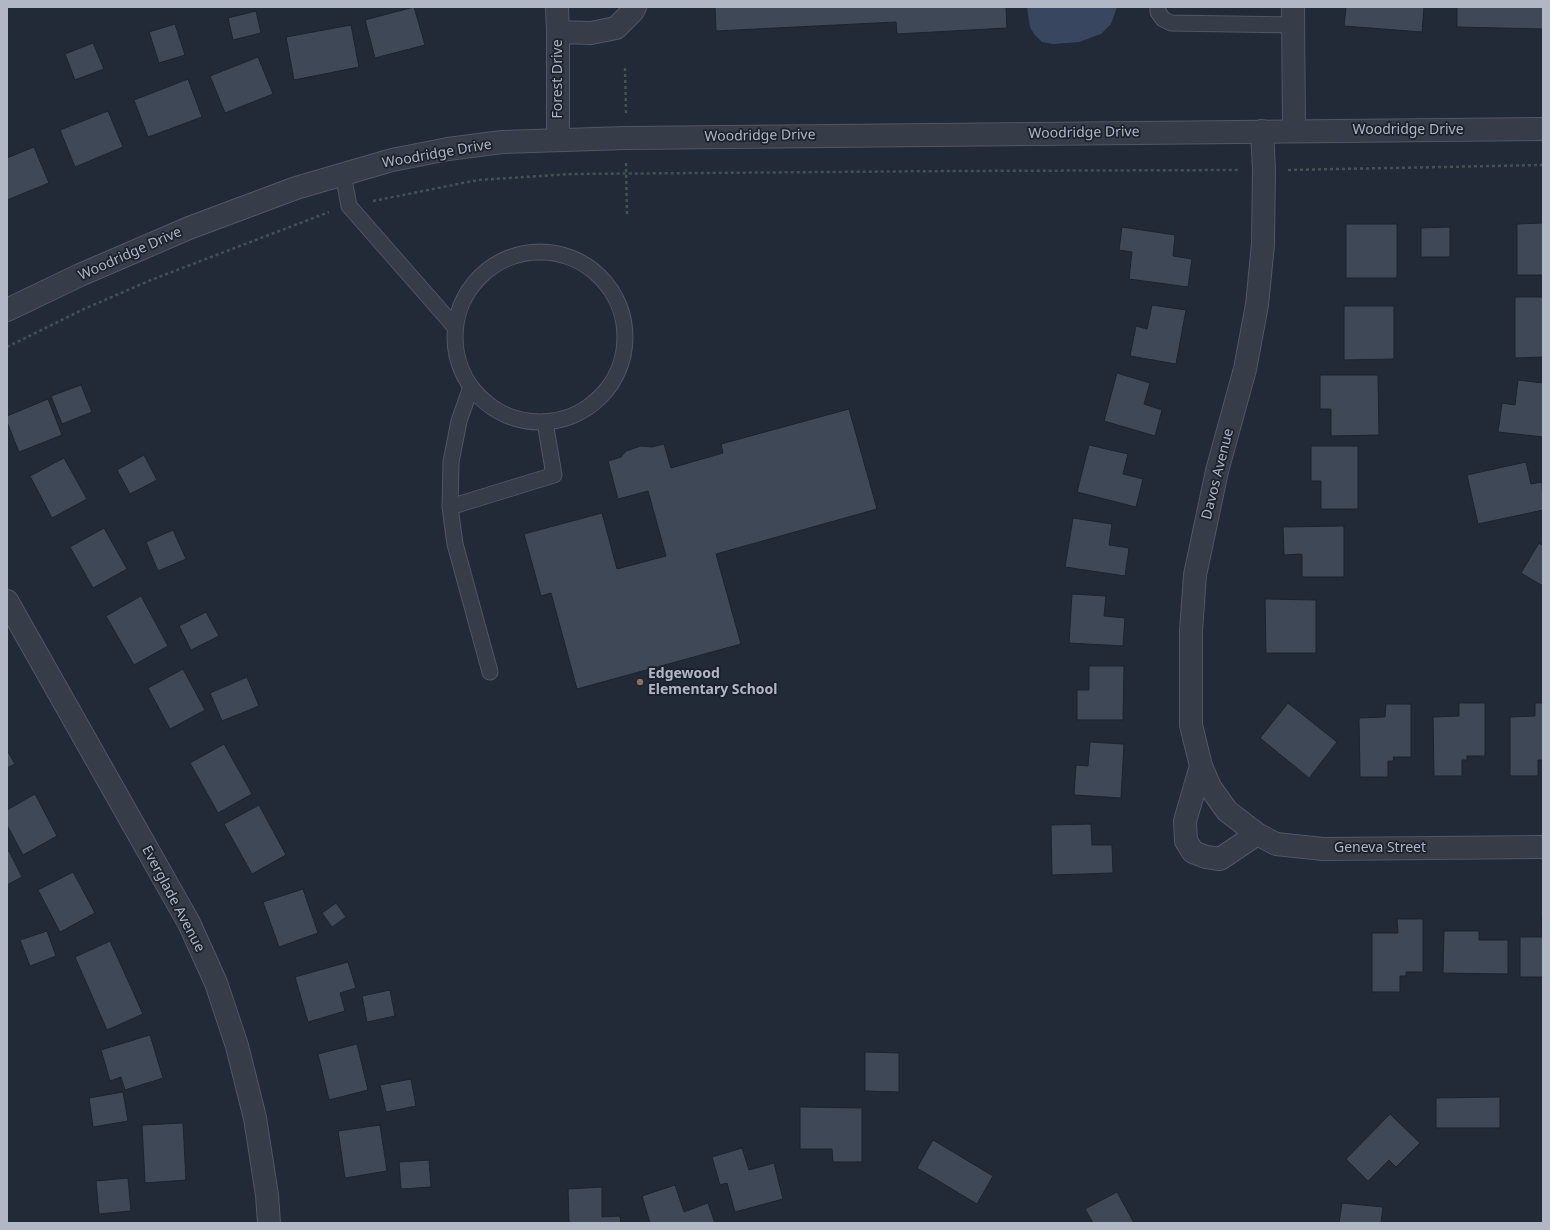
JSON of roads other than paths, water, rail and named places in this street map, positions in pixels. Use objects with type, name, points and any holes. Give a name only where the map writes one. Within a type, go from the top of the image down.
[{"type":"street","points":[[557,7],[558,32]]},
{"type":"street","name":"Forest Drive","points":[[558,140],[558,32],[591,33],[616,28],[633,11],[635,7]]},
{"type":"street","points":[[1293,16],[1294,131]]},
{"type":"street","name":"Woodridge Drive","points":[[7,310],[80,275],[189,228],[296,188],[392,160],[448,149],[502,142],[626,138],[1543,129]]},
{"type":"street","name":"Davos Avenue","points":[[1227,811],[1210,787],[1201,766],[1191,725],[1191,631],[1195,575],[1217,471],[1245,369],[1257,305],[1263,244],[1264,170],[1262,131]]},
{"type":"street","name":"Everglade Avenue","points":[[7,601],[189,923],[216,983],[237,1046],[255,1118],[267,1194],[269,1223]]},
{"type":"street","points":[[1201,766],[1185,821],[1186,841],[1193,852],[1206,857],[1220,859],[1257,834]]},
{"type":"street","name":"Geneva Street","points":[[1227,811],[1257,834],[1276,844],[1323,849],[1543,847]]},
{"type":"lane","points":[[1158,7],[1158,12],[1163,19],[1171,23],[1293,16]]},
{"type":"lane","points":[[343,174],[350,206],[456,327]]},
{"type":"lane","points":[[543,252],[573,258],[600,276],[618,302],[625,332],[624,348],[622,363],[607,391],[583,412],[553,422],[522,421],[494,409],[471,387],[458,359],[456,327],[465,297],[485,272],[512,257],[543,252]]},
{"type":"lane","points":[[471,387],[459,421],[451,462],[450,507],[455,544],[490,672]]},
{"type":"lane","points":[[450,507],[554,476],[545,422]]},
{"type":"water","points":[[1027,7],[1117,7],[1111,24],[1101,34],[1079,42],[1053,44],[1042,42],[1034,34],[1030,27]]},
{"type":"place","name":"Edgewood Elementary School","points":[[640,682]]}]
